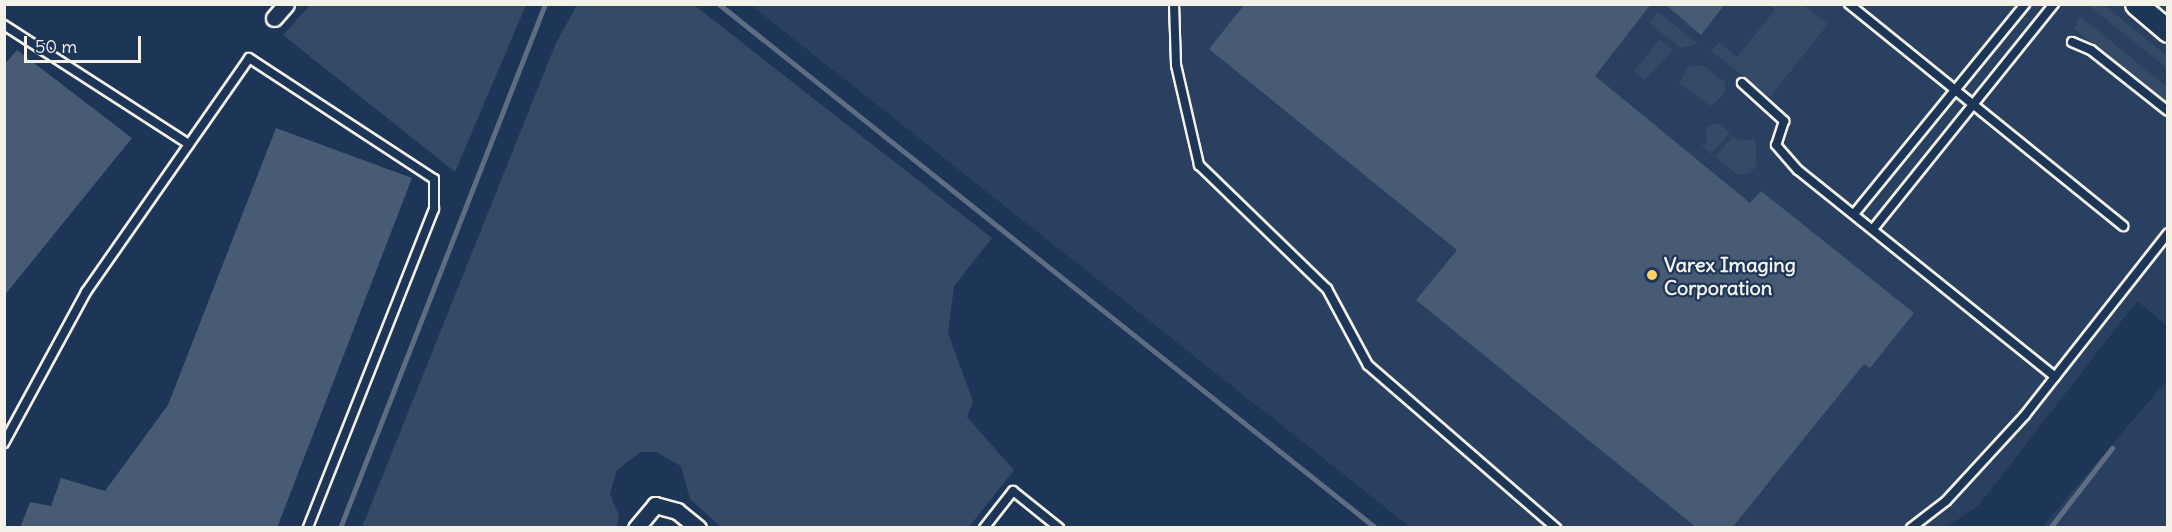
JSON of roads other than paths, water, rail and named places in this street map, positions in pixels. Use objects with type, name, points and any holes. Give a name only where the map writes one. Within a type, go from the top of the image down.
[{"type":"main road","points":[[2140,6],[2168,31]]},
{"type":"street","points":[[274,18],[286,4]]},
{"type":"street","points":[[636,528],[655,505],[677,511],[698,528]]},
{"type":"lane","points":[[1174,4],[1176,64],[1199,165],[1327,289],[1368,365],[1556,528]]},
{"type":"lane","points":[[1849,4],[2123,226]]},
{"type":"lane","points":[[1854,214],[2025,4]]},
{"type":"lane","points":[[1873,230],[2054,4]]},
{"type":"lane","points":[[4,25],[189,144]]},
{"type":"lane","points":[[2072,42],[2091,50],[2168,111]]},
{"type":"lane","points":[[4,443],[86,292],[249,58],[434,179],[434,209],[308,528]]},
{"type":"lane","points":[[1742,83],[1784,121],[1776,136],[1780,152],[2055,376]]},
{"type":"lane","points":[[1911,528],[1946,501],[2055,376],[2168,233]]},
{"type":"lane","points":[[984,528],[1013,491],[1059,528]]},
{"type":"waterway","points":[[340,528],[545,4]]},
{"type":"waterway","points":[[719,4],[1376,528]]},
{"type":"waterway","points":[[2050,528],[2112,448]]},
{"type":"place","name":"Varex Imaging Corporation","points":[[1652,275]]}]
